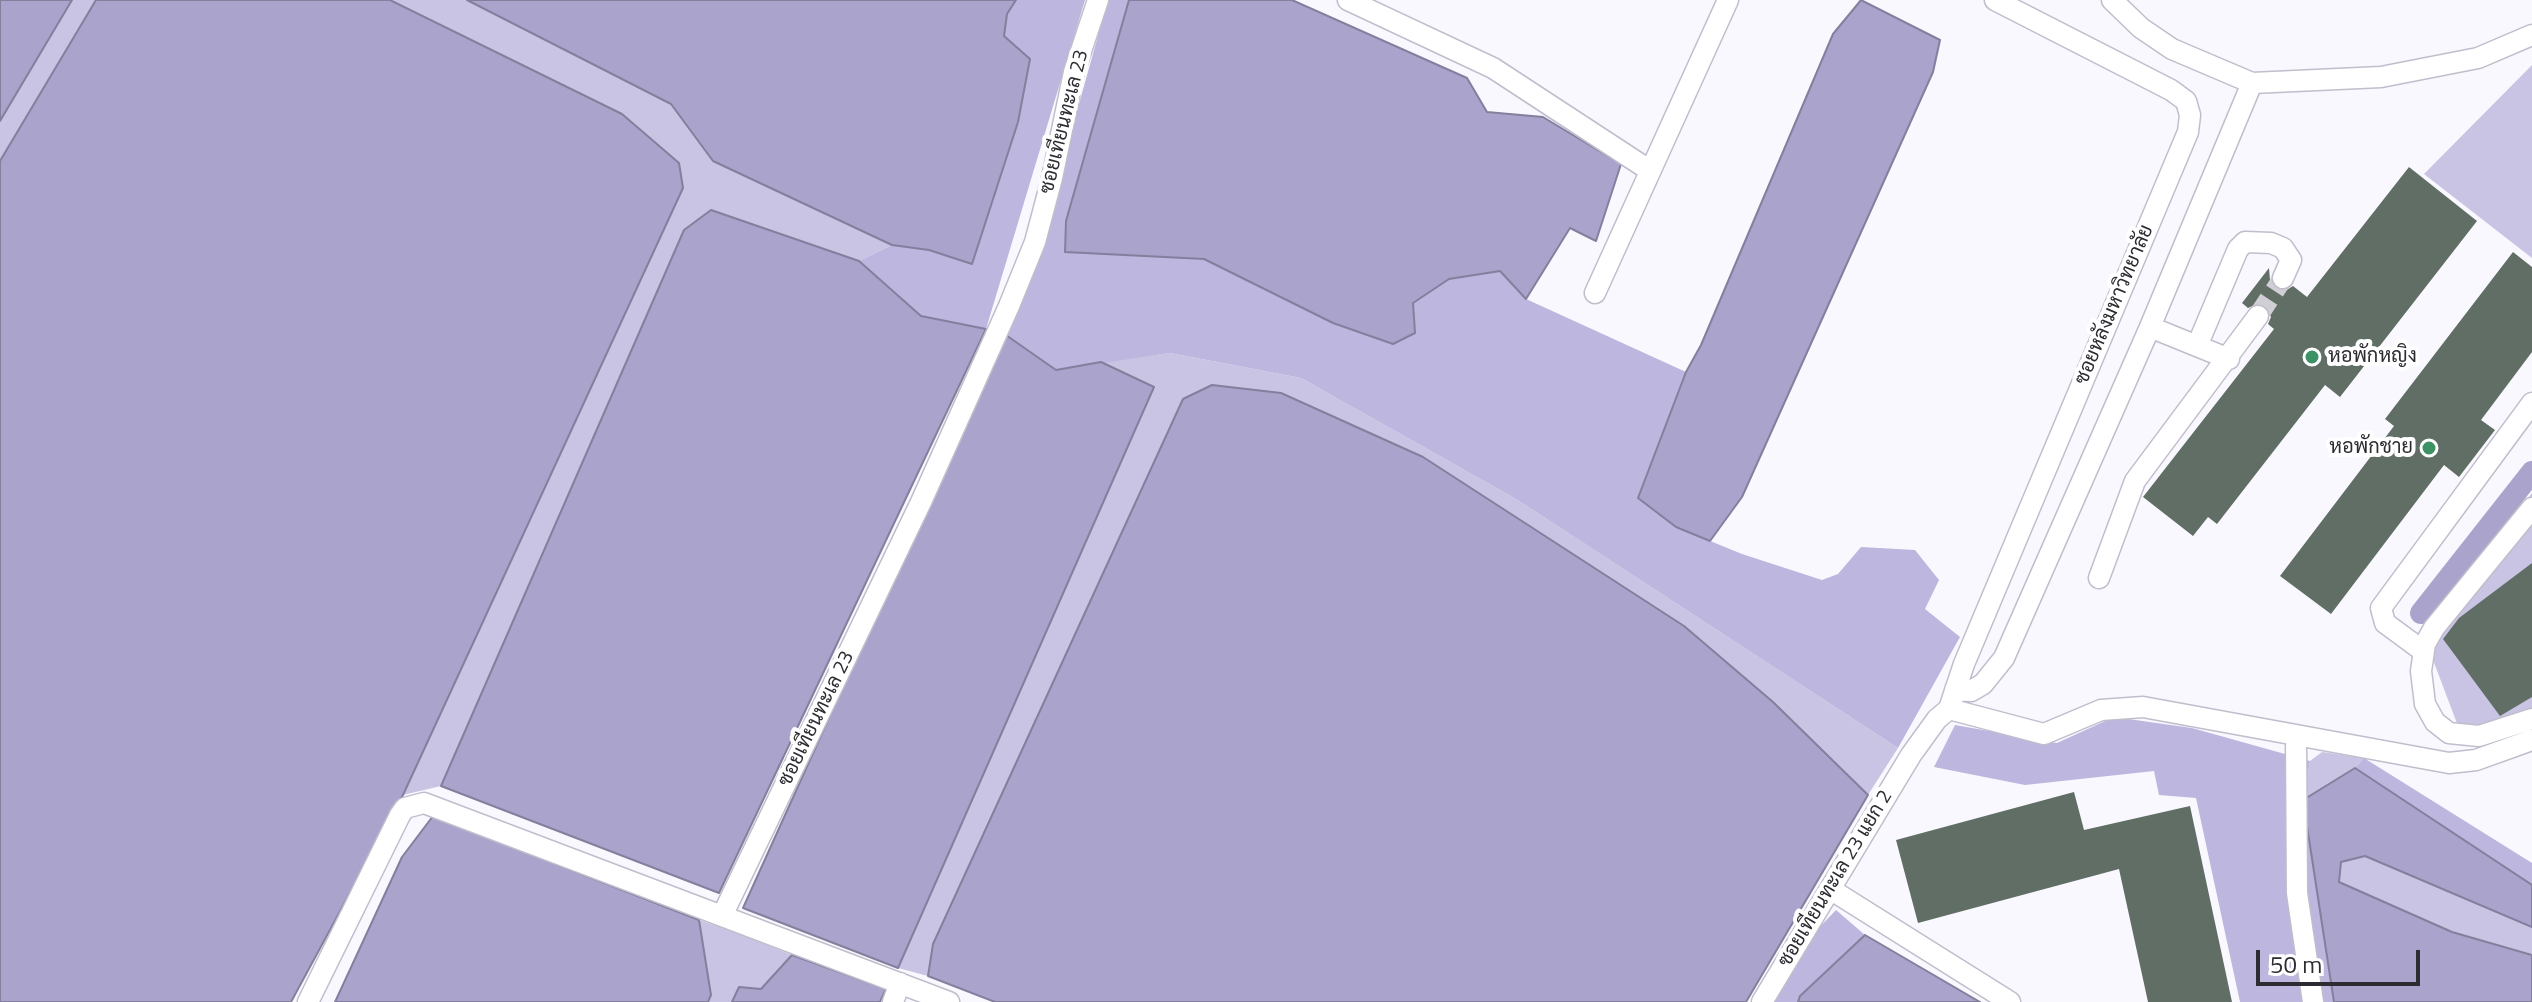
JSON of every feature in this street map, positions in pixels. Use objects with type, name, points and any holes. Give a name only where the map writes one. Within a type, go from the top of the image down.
[{"type":"street","name":"ซอยเทียนทะเล 23","points":[[722,916],[921,502],[1009,306],[1035,242],[1074,72],[1098,0]]},
{"type":"street","points":[[1348,0],[1493,68],[1649,170]]},
{"type":"street","points":[[1595,293],[1728,0]]},
{"type":"street","name":"ซอยหลังมหาวิทยาลัย","points":[[1947,706],[2188,132],[2190,115],[2186,101],[2171,90],[1995,0]]},
{"type":"street","points":[[2112,0],[2141,28],[2172,49],[2252,83],[2381,77],[2478,58],[2532,35]]},
{"type":"street","points":[[1947,706],[1983,684],[2004,658],[2150,327],[2252,83]]},
{"type":"street","points":[[2197,346],[2238,249],[2245,242],[2271,243],[2283,248],[2291,260],[2283,278]]},
{"type":"street","points":[[2099,578],[2135,481],[2229,359],[2258,316]]},
{"type":"street","points":[[2150,327],[2229,359]]},
{"type":"street","points":[[2423,651],[2385,623],[2381,608],[2532,403]]},
{"type":"street","points":[[2532,508],[2434,628],[2423,651],[2425,704],[2435,722],[2449,733],[2479,736],[2532,719]]},
{"type":"street","points":[[1947,706],[2044,734],[2101,710],[2120,706],[2143,707],[2449,763],[2476,760],[2532,740]]},
{"type":"street","name":"ซอยเทียนทะเล 23 แยก 2","points":[[1762,1002],[1911,755],[1947,706]]},
{"type":"street","points":[[2296,736],[2297,893],[2313,1002]]},
{"type":"street","points":[[308,1002],[400,815],[418,804],[436,806],[722,916],[896,993],[949,1002]]},
{"type":"street","points":[[1830,889],[2010,1002]]},
{"type":"shaded area","points":[[0,0],[72,0],[0,121]]},
{"type":"shaded area","points":[[72,0],[96,0],[0,161],[0,121]]},
{"type":"shaded area","points":[[96,0],[390,0],[622,114],[679,163],[683,188],[403,795],[291,1002],[0,1002],[0,161]]},
{"type":"shaded area","points":[[390,0],[467,0],[671,104],[713,161],[892,245],[859,261],[711,210],[684,230],[441,786],[403,795],[683,188],[622,114]]},
{"type":"shaded area","points":[[467,0],[1016,0],[1007,14],[1004,36],[1030,59],[1018,122],[972,264],[929,250],[892,245],[713,161],[671,104]]},
{"type":"shaded area","points":[[1016,0],[1085,0],[986,329],[920,316],[859,261],[892,245],[929,250],[972,263],[1018,122],[1030,60],[1004,36],[1007,13]]},
{"type":"shaded area","points":[[1108,0],[1129,0],[1066,221],[1065,252],[1204,259],[1333,323],[1392,344],[1415,333],[1413,303],[1449,279],[1500,271],[1526,299],[1686,372],[1639,498],[1676,527],[1742,554],[1822,580],[1838,574],[1861,547],[1915,550],[1939,580],[1925,609],[1960,637],[1898,748],[1516,499],[1301,378],[1170,353],[1056,370],[1003,333],[1045,226]]},
{"type":"shaded area","points":[[1129,0],[1292,0],[1467,78],[1487,112],[1543,117],[1621,164],[1596,241],[1570,228],[1526,299],[1500,271],[1449,279],[1413,303],[1415,333],[1393,344],[1333,323],[1204,259],[1065,252],[1066,221]]},
{"type":"shaded area","points":[[1861,0],[1940,40],[1933,72],[1742,497],[1710,541],[1676,527],[1638,498],[1686,372],[1701,345],[1833,34]]},
{"type":"shaded area","points":[[2532,65],[2532,258],[2424,174]]},
{"type":"shaded area","points":[[711,210],[859,261],[921,316],[986,329],[719,893],[441,786],[684,230]]},
{"type":"shaded area","points":[[1003,333],[1056,370],[1101,362],[1154,387],[898,968],[743,908]]},
{"type":"shaded area","points":[[1170,353],[1301,378],[1516,499],[1898,748],[1868,795],[1773,702],[1684,626],[1423,457],[1281,394],[1183,399],[933,943],[928,976],[898,968],[1154,388],[1101,362]]},
{"type":"shaded area","points":[[1212,385],[1281,393],[1423,457],[1684,626],[1773,702],[1868,795],[1746,1002],[995,1002],[928,976],[933,944],[1183,399]]},
{"type":"shaded area","points":[[2532,493],[2532,714],[2477,728],[2458,726],[2422,631]]},
{"type":"shaded area","points":[[2114,717],[2192,728],[2310,761],[2303,800],[2334,1002],[2240,1002],[2196,798],[2159,795],[2154,771],[2025,785],[1934,767],[1955,725],[2057,743]]},
{"type":"shaded area","points":[[2322,752],[2364,758],[2355,768],[2303,800],[2310,761]]},
{"type":"shaded area","points":[[2364,758],[2532,863],[2532,885],[2355,768]]},
{"type":"shaded area","points":[[2355,768],[2532,885],[2532,927],[2365,856],[2341,862],[2339,882],[2452,932],[2532,955],[2532,1002],[2334,1002],[2303,800]]},
{"type":"shaded area","points":[[433,816],[699,920],[711,995],[708,1002],[335,1002],[402,857]]},
{"type":"shaded area","points":[[2365,856],[2532,927],[2532,955],[2452,932],[2339,882],[2341,862]]},
{"type":"shaded area","points":[[1836,910],[1865,935],[1800,995],[1798,1002],[1772,1002],[1811,936]]},
{"type":"shaded area","points":[[699,920],[792,955],[761,989],[739,987],[732,1002],[708,1002],[711,995]]},
{"type":"shaded area","points":[[1865,935],[1980,1002],[1798,1002],[1800,996]]},
{"type":"shaded area","points":[[792,955],[886,989],[880,1002],[732,1002],[739,987],[761,989]]},
{"type":"building","name":"หอพักหญิง","points":[[2409,167],[2477,221],[2340,397],[2325,385],[2217,524],[2208,517],[2193,536],[2143,497],[2274,329],[2268,324],[2271,317],[2266,306],[2259,303],[2248,308],[2242,303],[2269,268],[2270,280],[2277,289],[2285,291],[2293,286],[2307,297]]},
{"type":"building","name":"หอพักชาย","points":[[2513,252],[2532,267],[2532,352],[2481,420],[2495,430],[2459,477],[2444,465],[2331,614],[2280,576],[2394,426],[2385,419]]},
{"type":"building","points":[[2532,563],[2532,697],[2500,716],[2443,639],[2459,618]]},
{"type":"building","points":[[2074,792],[2084,830],[2190,806],[2232,1002],[2148,1002],[2119,869],[1918,923],[1896,840]]},
{"type":"waterway","points":[[2421,613],[2532,472]]},
{"type":"tunnel","points":[[2258,316],[2283,278]]},
{"type":"place","name":"หอพักหญิง","points":[[2312,357]]},
{"type":"place","name":"หอพักชาย","points":[[2429,448]]}]
